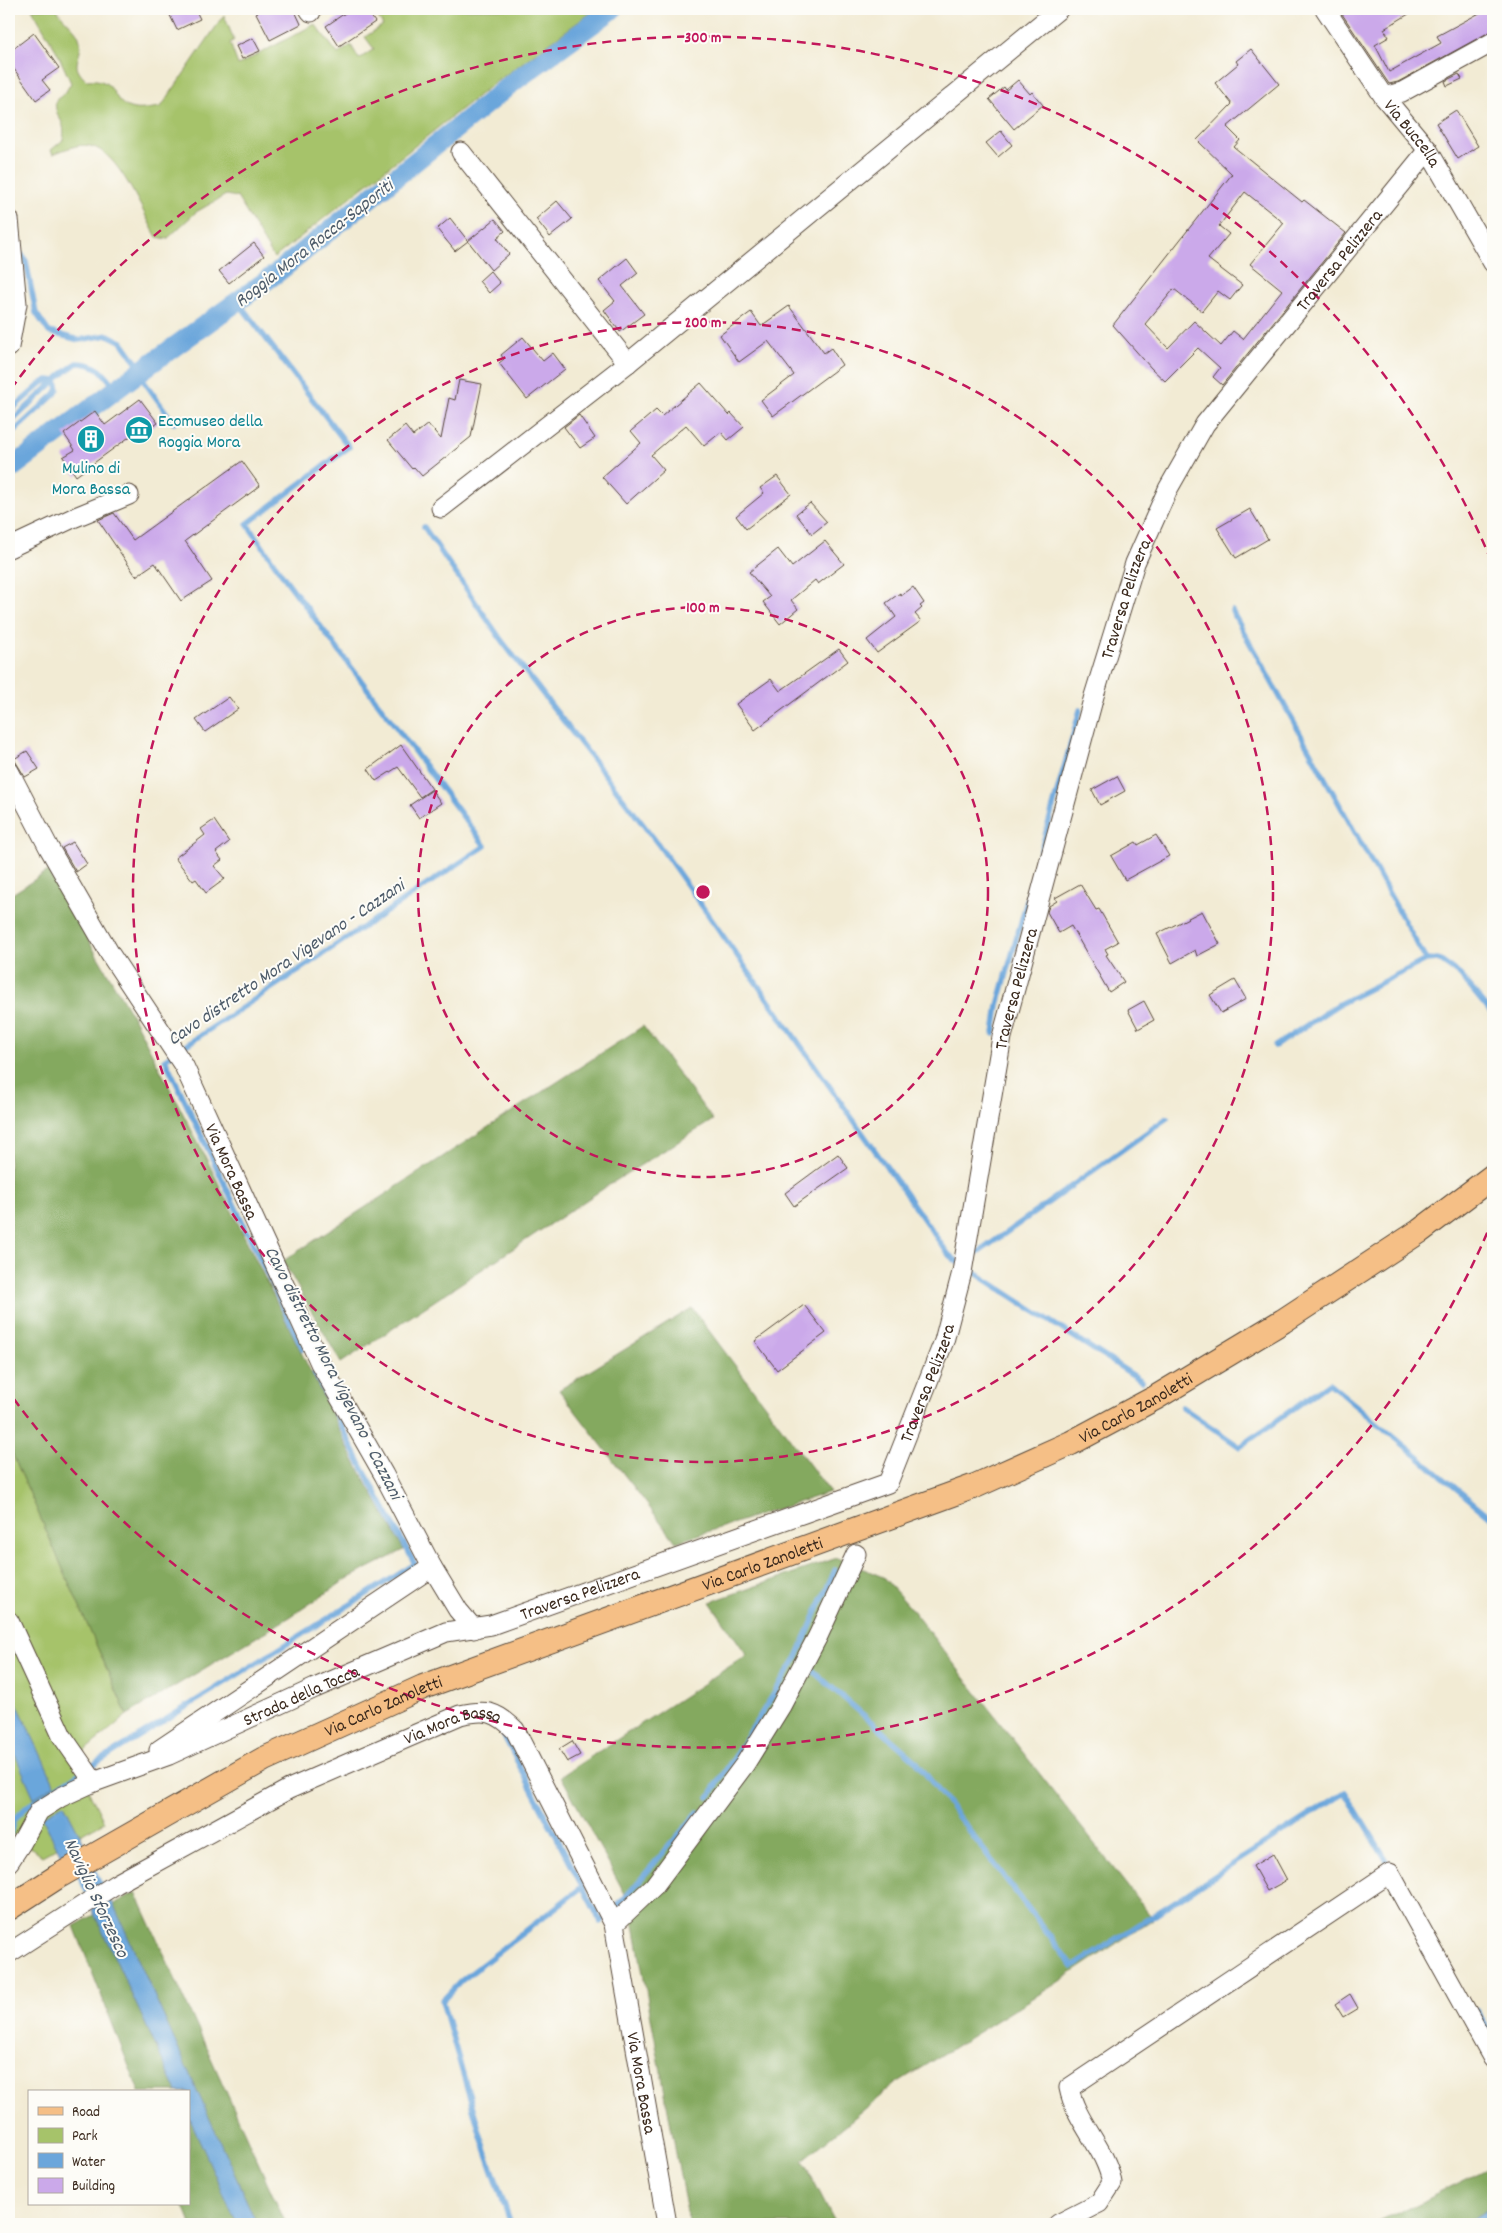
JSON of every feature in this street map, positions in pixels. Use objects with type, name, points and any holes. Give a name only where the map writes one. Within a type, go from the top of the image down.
[{"type":"main road","name":"Via Carlo Zanoletti","points":[[9,1908],[57,1877],[264,1759],[423,1687],[966,1489],[1071,1443],[1164,1393],[1283,1321],[1420,1231],[1493,1176]]},
{"type":"street","points":[[442,508],[628,363],[1059,9]]},
{"type":"street","name":"Via Buccella","points":[[1325,9],[1384,97],[1428,150],[1493,263]]},
{"type":"street","points":[[1384,97],[1402,92],[1493,42]]},
{"type":"street","name":"Traversa Pelizzera","points":[[474,1629],[500,1622],[888,1483],[944,1340],[962,1272],[1002,1037],[1094,696],[1135,563],[1168,489],[1205,424],[1428,150]]},
{"type":"street","points":[[461,152],[628,363]]},
{"type":"street","points":[[9,219],[17,304],[9,347]]},
{"type":"street","points":[[9,548],[73,518],[129,496]]},
{"type":"street","name":"Via Mora Bassa","points":[[9,771],[49,848],[110,954],[175,1052],[238,1181],[320,1363],[384,1475],[432,1567],[458,1610],[474,1629]]},
{"type":"street","points":[[610,1918],[654,1886],[745,1764],[782,1706],[856,1554]]},
{"type":"street","name":"Strada della Tocca","points":[[130,1770],[432,1567]]},
{"type":"street","points":[[9,1621],[62,1736],[88,1775]]},
{"type":"street","name":"Strada della Tocca","points":[[9,1862],[39,1811],[61,1797],[88,1775],[130,1770],[169,1756],[315,1688],[446,1632],[474,1629]]},
{"type":"street","name":"Via Mora Bassa","points":[[9,1953],[116,1884],[289,1789],[460,1715],[484,1711],[501,1716],[515,1730],[610,1918],[667,2224]]},
{"type":"street","points":[[1058,2224],[1099,2202],[1112,2183],[1110,2169],[1073,2105],[1069,2088],[1390,1873],[1493,2059]]},
{"type":"green space","points":[[32,9],[57,9],[79,36],[80,47],[77,65],[78,70],[86,80],[104,82],[123,105],[134,109],[142,109],[161,107],[224,15],[234,40],[230,43],[238,65],[315,24],[338,54],[351,45],[359,59],[374,49],[365,37],[383,25],[372,9],[596,9],[489,87],[274,258],[237,197],[226,195],[196,212],[167,239],[157,237],[120,171],[101,150],[81,145],[53,154],[51,150],[63,140],[64,132],[62,122],[56,111],[56,100],[65,93],[71,83],[57,52]]},
{"type":"green space","points":[[48,871],[133,1017],[206,1158],[356,1464],[404,1550],[347,1579],[290,1617],[127,1715],[9,1446],[9,896]]},
{"type":"green space","points":[[643,1026],[713,1120],[609,1185],[341,1363],[283,1261]]},
{"type":"green space","points":[[692,1308],[830,1492],[676,1542],[559,1390]]},
{"type":"green space","points":[[9,1446],[127,1715],[76,1758],[82,1777],[104,1822],[42,1856],[9,1831]]},
{"type":"green space","points":[[837,1558],[883,1577],[908,1605],[1153,1919],[1054,1985],[895,2084],[803,2160],[836,2224],[689,2224],[634,1925],[625,1894],[561,1776],[747,1655],[710,1602]]},
{"type":"green space","points":[[136,1892],[286,2224],[191,2224],[184,2206],[190,2206],[190,2090],[138,2090],[74,1926]]},
{"type":"green space","points":[[1493,2166],[1493,2224],[1375,2224]]},
{"type":"water","points":[[9,1686],[55,1785],[34,1798],[9,1741]]},
{"type":"water","points":[[64,1804],[86,1847],[63,1860],[42,1817]]},
{"type":"water","points":[[111,1899],[257,2224],[237,2224],[190,2119],[190,2090],[176,2090],[92,1909]]},
{"type":"water","points":[[1493,2206],[1493,2224],[1464,2224]]},
{"type":"building","points":[[167,9],[195,9],[200,19],[177,30]]},
{"type":"building","points":[[264,9],[294,9],[301,24],[270,40],[256,13]]},
{"type":"building","points":[[351,9],[366,9],[375,22],[339,46],[326,26]]},
{"type":"building","points":[[1351,9],[1417,9],[1384,29],[1389,37],[1375,45],[1389,72],[1441,43],[1437,36],[1487,9],[1493,9],[1493,30],[1398,82],[1389,84],[1342,14]]},
{"type":"building","points":[[34,33],[59,68],[42,80],[50,90],[36,100],[9,62],[9,52]]},
{"type":"building","points":[[253,38],[260,51],[242,59],[236,46]]},
{"type":"building","points":[[1251,49],[1279,84],[1227,127],[1240,140],[1234,147],[1302,202],[1304,200],[1346,233],[1222,385],[1213,377],[1220,368],[1198,348],[1165,381],[1113,325],[1232,174],[1197,140],[1232,104],[1215,83],[1238,64],[1236,61]],"holes":[[[1245,192],[1284,223],[1250,264],[1282,290],[1243,339],[1233,331],[1221,346],[1194,321],[1168,348],[1145,324],[1174,289],[1202,311],[1218,291],[1230,300],[1242,285],[1208,259],[1229,234],[1219,226]]]},
{"type":"building","points":[[1459,74],[1462,79],[1447,86],[1445,81]]},
{"type":"building","points":[[1018,80],[1043,105],[1014,129],[989,99],[1004,87],[1006,90]]},
{"type":"building","points":[[1456,110],[1478,146],[1458,159],[1436,123]]},
{"type":"building","points":[[1001,131],[1012,145],[998,157],[986,143]]},
{"type":"building","points":[[557,201],[572,219],[550,237],[536,219]]},
{"type":"building","points":[[450,218],[468,241],[455,251],[437,229]]},
{"type":"building","points":[[495,219],[505,231],[497,238],[509,254],[491,270],[468,241]]},
{"type":"building","points":[[254,243],[264,256],[229,283],[219,271]]},
{"type":"building","points":[[627,258],[638,273],[622,286],[644,314],[620,332],[604,310],[615,301],[599,281]]},
{"type":"building","points":[[490,271],[500,283],[489,293],[479,281]]},
{"type":"building","points":[[789,306],[824,353],[831,348],[842,365],[773,416],[761,400],[794,375],[768,341],[739,362],[720,335],[751,312],[761,326]]},
{"type":"building","points":[[523,337],[543,361],[553,353],[565,369],[527,399],[499,363],[504,359],[501,355]]},
{"type":"building","points":[[459,380],[482,384],[471,437],[422,476],[414,467],[412,469],[388,440],[405,426],[413,436],[428,424],[441,439],[449,398],[455,400]]},
{"type":"building","points":[[701,383],[729,415],[731,413],[744,427],[728,440],[721,432],[704,446],[686,425],[651,455],[664,470],[626,504],[602,477],[641,443],[631,431],[656,410],[662,416]]},
{"type":"building","points":[[140,399],[158,423],[135,439],[132,435],[76,476],[63,457],[75,450],[64,434],[95,411],[105,425]]},
{"type":"building","points":[[579,415],[595,438],[580,448],[564,427]]},
{"type":"building","points":[[242,461],[260,486],[185,541],[212,581],[181,601],[155,563],[136,576],[98,520],[114,513],[133,540]]},
{"type":"building","points":[[777,476],[791,494],[746,529],[736,516],[764,493],[760,488]]},
{"type":"building","points":[[810,503],[827,522],[812,534],[796,514]]},
{"type":"building","points":[[1250,509],[1268,539],[1236,558],[1217,528]]},
{"type":"building","points":[[825,541],[844,564],[818,584],[815,580],[791,600],[798,609],[780,624],[763,602],[770,597],[749,572],[778,549],[792,567]]},
{"type":"building","points":[[913,587],[924,603],[920,606],[922,608],[915,614],[921,621],[877,653],[867,640],[896,617],[886,603],[900,593],[901,596]]},
{"type":"building","points":[[839,649],[848,661],[755,730],[736,704],[771,679],[780,691]]},
{"type":"building","points":[[229,697],[238,709],[205,732],[196,720]]},
{"type":"building","points":[[401,745],[432,789],[420,797],[398,767],[376,781],[368,769]]},
{"type":"building","points":[[27,751],[39,769],[25,777],[14,759]]},
{"type":"building","points":[[1117,776],[1125,791],[1100,805],[1092,790]]},
{"type":"building","points":[[432,790],[441,803],[419,818],[410,805]]},
{"type":"building","points":[[214,820],[229,842],[216,852],[222,860],[214,866],[225,879],[206,893],[196,879],[193,881],[175,858],[205,835],[201,829]]},
{"type":"building","points":[[1156,835],[1169,856],[1125,880],[1111,856],[1136,842],[1138,845]]},
{"type":"building","points":[[73,842],[87,864],[76,872],[62,848]]},
{"type":"building","points":[[1080,884],[1096,910],[1099,909],[1118,942],[1105,949],[1108,954],[1106,955],[1124,982],[1109,992],[1071,926],[1059,933],[1047,912],[1049,906],[1057,901],[1055,898]]},
{"type":"building","points":[[1202,911],[1220,944],[1197,956],[1195,950],[1172,963],[1157,934]]},
{"type":"building","points":[[1235,980],[1246,999],[1221,1013],[1210,995]]},
{"type":"building","points":[[1144,1001],[1154,1020],[1138,1029],[1128,1010]]},
{"type":"building","points":[[838,1154],[848,1168],[794,1206],[785,1193]]},
{"type":"building","points":[[804,1305],[826,1333],[777,1370],[755,1341]]},
{"type":"building","points":[[572,1741],[580,1755],[567,1762],[559,1749]]},
{"type":"building","points":[[1273,1854],[1287,1880],[1267,1891],[1253,1866]]},
{"type":"building","points":[[1350,1994],[1358,2008],[1343,2017],[1335,2004]]},
{"type":"waterway","name":"Roggia Mora Rocca-Saporiti","points":[[9,470],[142,370],[277,273],[516,80],[613,9]]},
{"type":"waterway","name":"Cavo distretto Mora Vigevano - Cazzani","points":[[15,256],[22,255],[26,261],[36,313],[49,332],[79,340],[108,335],[122,342],[142,370]]},
{"type":"waterway","name":"Cavo distretto Mora Vigevano - Cazzani","points":[[238,302],[349,447],[247,524],[286,580],[485,846],[165,1059],[303,1349]]},
{"type":"waterway","points":[[9,424],[61,375],[77,363],[96,367],[116,389]]},
{"type":"waterway","points":[[138,373],[174,423]]},
{"type":"waterway","points":[[9,412],[42,383],[48,380],[56,381],[58,389],[55,394],[9,436]]},
{"type":"waterway","points":[[424,527],[502,641],[658,844],[949,1255],[960,1264]]},
{"type":"waterway","points":[[1232,611],[1426,960]]},
{"type":"waterway","points":[[994,1034],[998,1005],[1080,710]]},
{"type":"waterway","points":[[1275,1046],[1339,1004],[1426,960],[1438,959],[1460,975],[1493,1015]]},
{"type":"waterway","points":[[974,1252],[979,1252],[1167,1118]]},
{"type":"waterway","points":[[971,1270],[1142,1381]]},
{"type":"waterway","name":"Cavo distretto Mora Vigevano - Cazzani","points":[[9,1837],[14,1819],[29,1805],[415,1564],[360,1463],[315,1373]]},
{"type":"waterway","points":[[1182,1407],[1240,1447],[1329,1383],[1493,1519]]},
{"type":"waterway","points":[[709,1797],[797,1657],[835,1570]]},
{"type":"waterway","points":[[806,1665],[915,1760],[1073,1967],[1345,1792],[1392,1869]]},
{"type":"waterway","points":[[504,1736],[601,1922],[617,1907],[698,1812]]},
{"type":"waterway","name":"Naviglio Sforzesco","points":[[76,1850],[105,1913]]},
{"type":"waterway","points":[[511,2224],[481,2136],[442,2001],[461,1981],[582,1887]]},
{"type":"waterway","points":[[1476,2010],[1493,2038]]},
{"type":"place","name":"Ecomuseo della Roggia Mora","points":[[139,430]]},
{"type":"place","name":"Mulino di Mora Bassa","points":[[91,439]]}]
